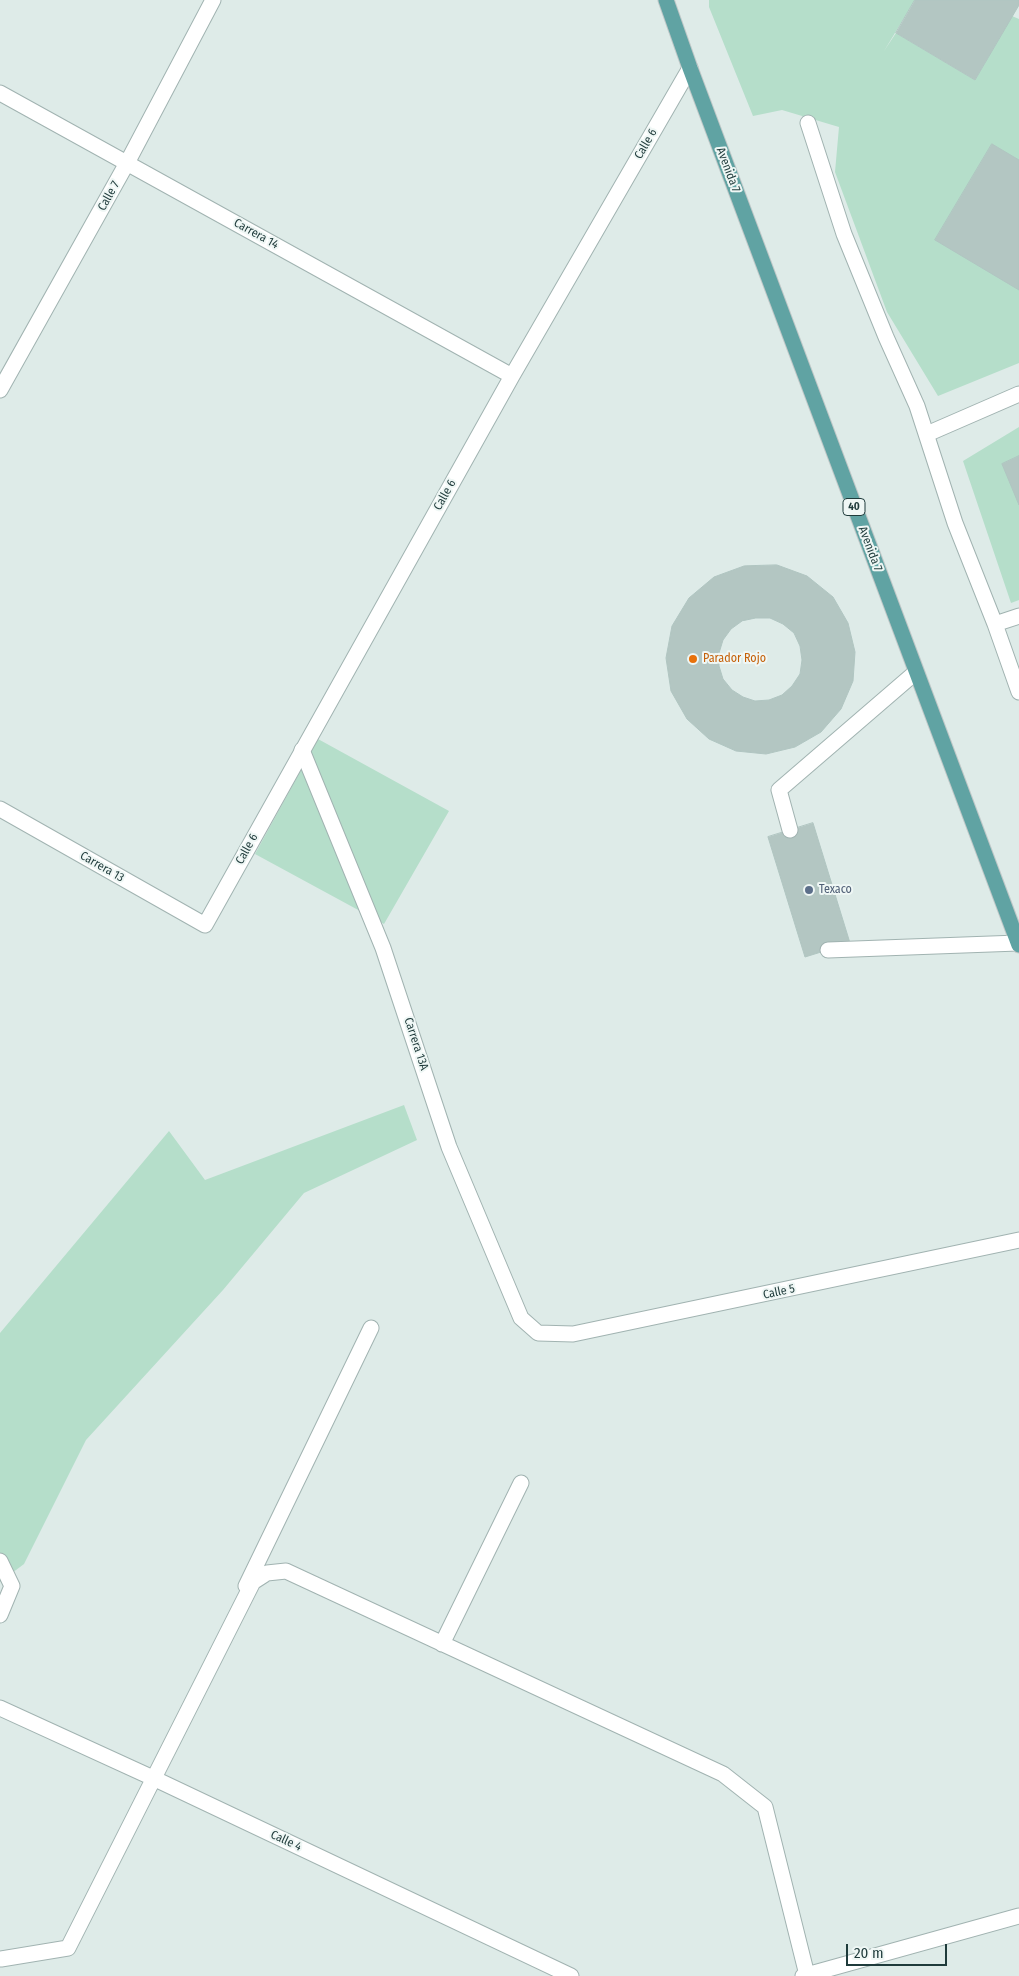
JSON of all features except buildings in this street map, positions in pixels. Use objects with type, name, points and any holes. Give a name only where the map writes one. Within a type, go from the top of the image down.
[{"type":"main road","name":"Avenida 7","points":[[666,0],[1019,944]]},
{"type":"street","name":"Calle 7","points":[[0,390],[127,163],[213,0]]},
{"type":"street","name":"Calle 6","points":[[205,925],[512,376],[690,68]]},
{"type":"street","name":"Carrera 14","points":[[0,92],[512,376]]},
{"type":"street","points":[[808,124],[844,234],[886,337],[918,406],[955,524],[995,624],[1019,692]]},
{"type":"street","points":[[926,434],[1019,394]]},
{"type":"street","points":[[995,624],[1019,616]]},
{"type":"street","points":[[790,830],[779,790],[916,672]]},
{"type":"street","name":"Carrera 13A","points":[[302,750],[382,948],[449,1147],[520,1318],[538,1334]]},
{"type":"street","name":"Carrera 13","points":[[0,809],[205,925]]},
{"type":"street","points":[[828,950],[1019,944]]},
{"type":"street","name":"Calle 5","points":[[538,1334],[573,1334],[799,1288],[1019,1240]]},
{"type":"street","points":[[153,1778],[371,1328]]},
{"type":"street","points":[[442,1644],[522,1484]]},
{"type":"street","points":[[0,1561],[12,1586],[0,1615]]},
{"type":"street","points":[[1,1959],[68,1948],[253,1582],[267,1573],[286,1571],[723,1774],[765,1807],[805,1976],[1019,1916]]},
{"type":"street","name":"Calle 4","points":[[0,1708],[153,1778],[571,1976]]},
{"type":"green space","points":[[709,0],[915,0],[884,51],[896,33],[975,80],[1012,16],[1019,19],[1019,363],[938,396],[887,312],[835,172],[839,127],[782,110],[753,116],[709,7]]},
{"type":"green space","points":[[1019,427],[1019,600],[1011,603],[963,461]]},
{"type":"green space","points":[[318,739],[449,811],[384,924],[255,854]]},
{"type":"green space","points":[[404,1105],[417,1140],[304,1193],[223,1290],[86,1440],[24,1564],[0,1582],[0,1333],[169,1131],[205,1180]]},
{"type":"place","name":"Parador Rojo","points":[[693,659]]},
{"type":"place","name":"Texaco","points":[[809,890]]}]
